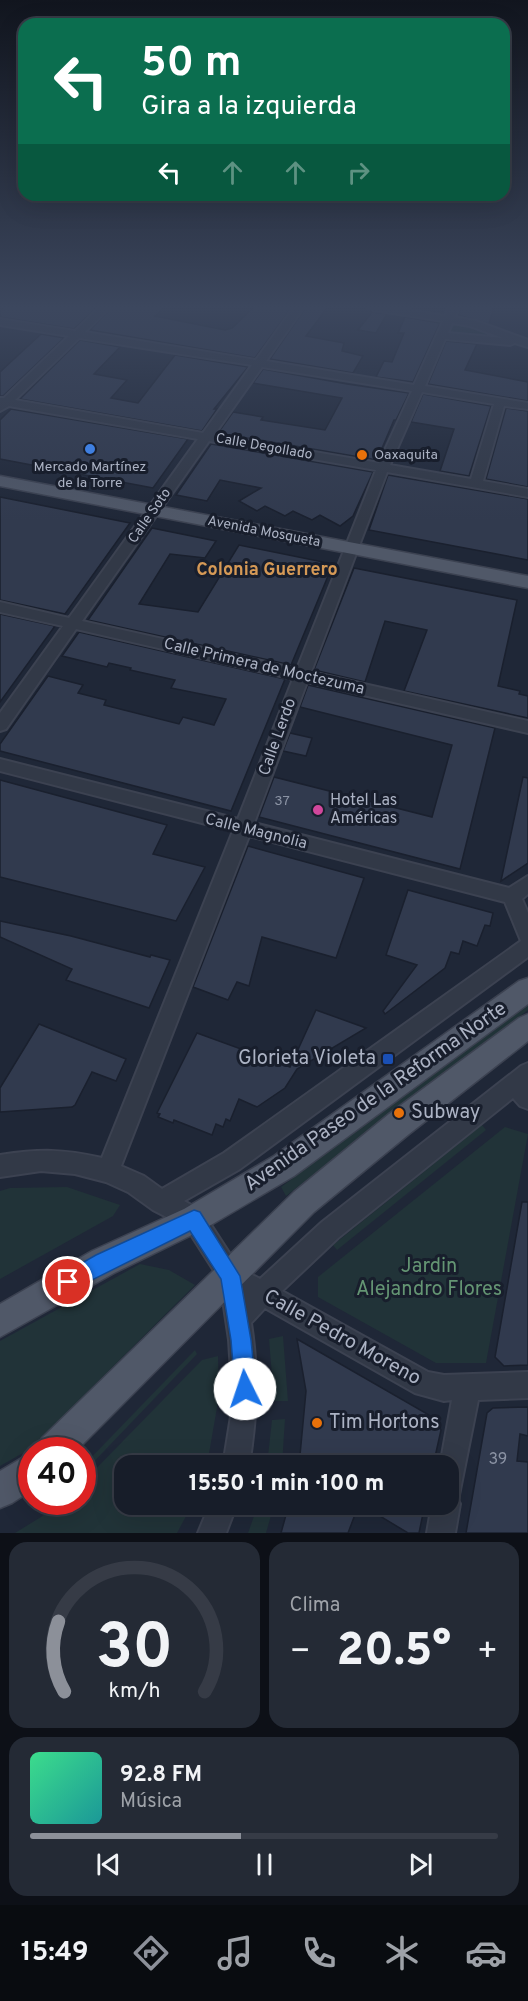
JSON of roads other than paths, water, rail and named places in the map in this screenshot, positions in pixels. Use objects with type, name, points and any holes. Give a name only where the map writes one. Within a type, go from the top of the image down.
[{"type":"main road","name":"Avenida Mosqueta","points":[[0,481],[528,582]]},
{"type":"main road","name":"Avenida Paseo de la Reforma Norte","points":[[0,1321],[103,1262],[194,1219],[284,1166],[528,989]]},
{"type":"main road","name":"Avenida Paseo de la Reforma Norte","points":[[67,1437],[304,1202],[399,1124],[528,1026]]},
{"type":"main road","points":[[0,1491],[18,1479]]},
{"type":"street","points":[[2,403],[28,379]]},
{"type":"street","name":"Calle Soto","points":[[0,725],[248,379]]},
{"type":"street","points":[[357,379],[528,406]]},
{"type":"street","name":"Calle Lerdo","points":[[108,1171],[243,829],[301,674],[421,379]]},
{"type":"street","points":[[476,484],[500,401]]},
{"type":"street","name":"Calle Degollado","points":[[2,403],[528,493]]},
{"type":"street","name":"Calle Primera de Moctezuma","points":[[0,607],[528,727]]},
{"type":"street","name":"Calle Magnolia","points":[[0,765],[512,896]]},
{"type":"street","points":[[528,884],[512,896],[528,936]]},
{"type":"street","name":"Avenida Paseo de la Reforma Norte","points":[[161,1202],[232,1161],[528,946]]},
{"type":"street","points":[[237,1319],[297,1259],[330,1230],[523,1085]]},
{"type":"street","points":[[2,1164],[41,1160],[108,1171],[136,1184],[161,1202],[194,1219],[231,1276],[245,1389],[238,1455]]},
{"type":"street","name":"Calle Pedro Moreno","points":[[231,1276],[424,1384],[444,1388],[528,1385]]},
{"type":"street","points":[[455,1455],[465,1408],[465,1387]]},
{"type":"street","points":[[212,1533],[219,1515]]},
{"type":"street","points":[[441,1533],[444,1515]]},
{"type":"place","name":"Mercado Martínez de la Torre","points":[[90,449]]},
{"type":"place","name":"Oaxaquita","points":[[362,455]]},
{"type":"place","name":"Hotel Las Américas","points":[[318,810]]},
{"type":"place","name":"Glorieta Violeta","points":[[388,1059]]},
{"type":"place","name":"Subway","points":[[399,1113]]},
{"type":"place","name":"Tim Hortons","points":[[317,1423]]},
{"type":"district","name":"Colonia Guerrero","points":[[267,570]]},
{"type":"park label","name":"Jardin Alejandro Flores","points":[[429,1278]]}]
